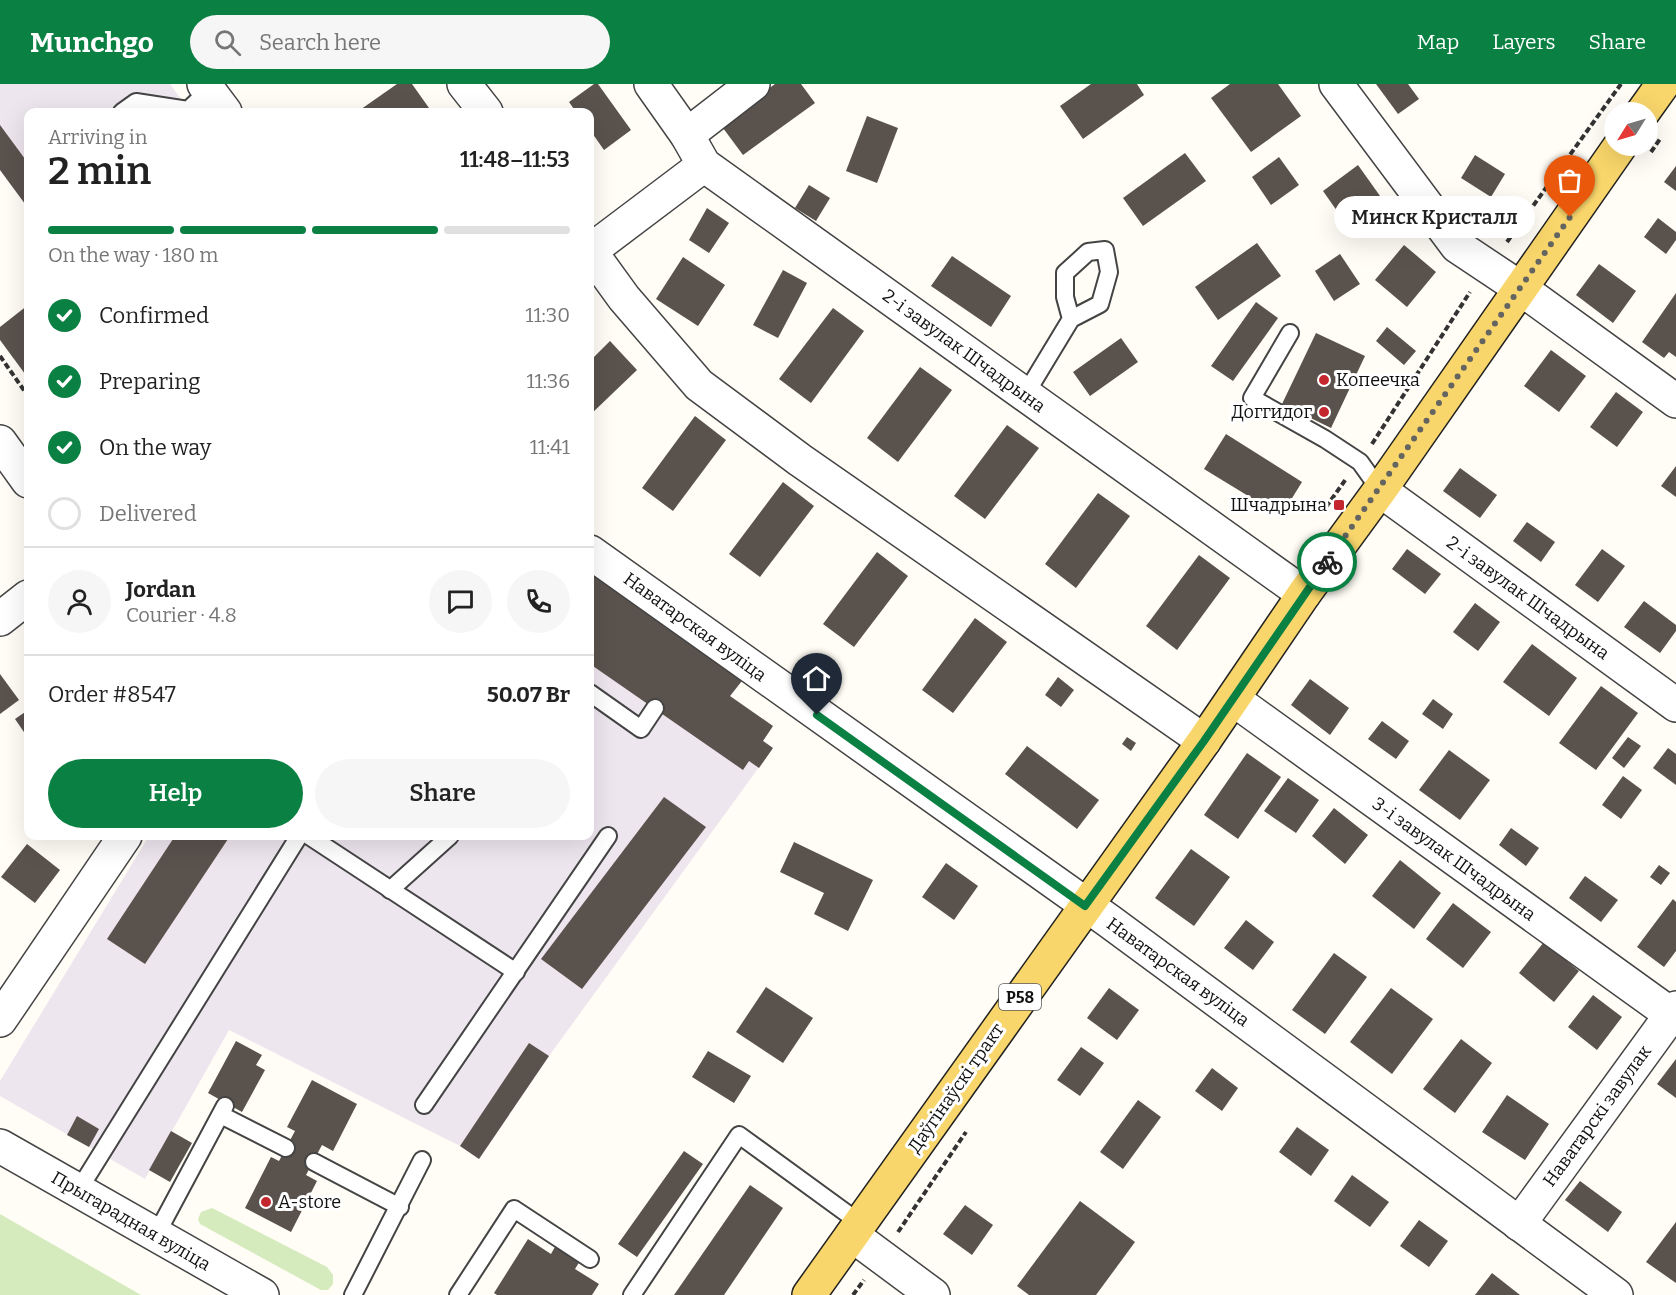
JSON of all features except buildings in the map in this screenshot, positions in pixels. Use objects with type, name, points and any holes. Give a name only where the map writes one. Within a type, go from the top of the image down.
[{"type":"main road","points":[[1650,102],[1663,84]]},
{"type":"main road","name":"Даўгінаўскі тракт","points":[[809,1295],[1204,741],[1304,594],[1380,490],[1613,156]]},
{"type":"street","points":[[464,84],[483,108]]},
{"type":"street","name":"2-і завулак Шчадрына","points":[[651,84],[687,135],[704,165],[1304,594]]},
{"type":"street","points":[[687,135],[753,84]]},
{"type":"street","points":[[1336,84],[1457,246],[1520,288],[1676,401]]},
{"type":"street","points":[[594,248],[704,165]]},
{"type":"street","points":[[594,256],[624,297],[699,385],[800,460],[1204,741]]},
{"type":"street","points":[[0,442],[24,475]]},
{"type":"street","name":"2-і завулак Шчадрына","points":[[1380,490],[1676,705]]},
{"type":"street","name":"Наватарская вуліца","points":[[594,555],[701,639],[1109,921],[1616,1295]]},
{"type":"street","points":[[0,619],[24,600]]},
{"type":"street","name":"3-і завулак Шчадрына","points":[[1233,699],[1674,1013]]},
{"type":"street","points":[[0,1020],[122,840]]},
{"type":"street","name":"Наватарскі завулак","points":[[1519,1224],[1674,1013]]},
{"type":"street","name":"Прыгарадная вуліца","points":[[0,1146],[262,1295]]},
{"type":"street","points":[[856,1229],[933,1295]]},
{"type":"lane","points":[[191,108],[212,96]]},
{"type":"lane","points":[[128,108],[136,102],[175,108]]},
{"type":"lane","points":[[1025,395],[1071,320]]},
{"type":"lane","points":[[1290,333],[1252,398],[1325,439],[1360,462],[1380,490]]},
{"type":"lane","points":[[594,696],[641,729],[655,708]]},
{"type":"lane","points":[[424,1105],[608,836]]},
{"type":"lane","points":[[78,1191],[296,840]]},
{"type":"lane","points":[[315,840],[516,972]]},
{"type":"lane","points":[[390,890],[446,840]]},
{"type":"lane","points":[[156,1235],[223,1111],[286,1148]]},
{"type":"lane","points":[[632,1295],[739,1135],[856,1229]]},
{"type":"lane","points":[[353,1295],[400,1207],[422,1160]]},
{"type":"lane","points":[[314,1162],[400,1207]]},
{"type":"lane","points":[[458,1295],[514,1209],[590,1258]]},
{"type":"path","points":[[0,356],[24,390]]},
{"type":"shaded area","points":[[0,84],[170,84],[187,108],[24,108],[24,203],[0,170]]},
{"type":"shaded area","points":[[594,570],[745,677],[730,697],[773,726],[763,740],[773,748],[549,1056],[479,1159],[460,1146],[229,1030],[145,1179],[0,1096],[0,1081],[147,840],[594,840]]},
{"type":"green space","points":[[212,1208],[327,1267],[333,1275],[333,1284],[328,1290],[321,1290],[200,1224],[198,1219],[201,1212]]},
{"type":"green space","points":[[0,1214],[141,1295],[0,1295]]},
{"type":"way so far","points":[[1327,562],[1380,490],[1570,217]]},
{"type":"place","name":"Минск Кристалл","points":[[1570,217]]},
{"type":"place","name":"Копеечка","points":[[1324,380]]},
{"type":"place","name":"Доггидог","points":[[1324,412]]},
{"type":"place","name":"Шчадрына","points":[[1339,505]]},
{"type":"place","name":"А-store","points":[[266,1202]]},
{"type":"route","points":[[817,715],[1085,906],[1204,741],[1327,562]]}]
